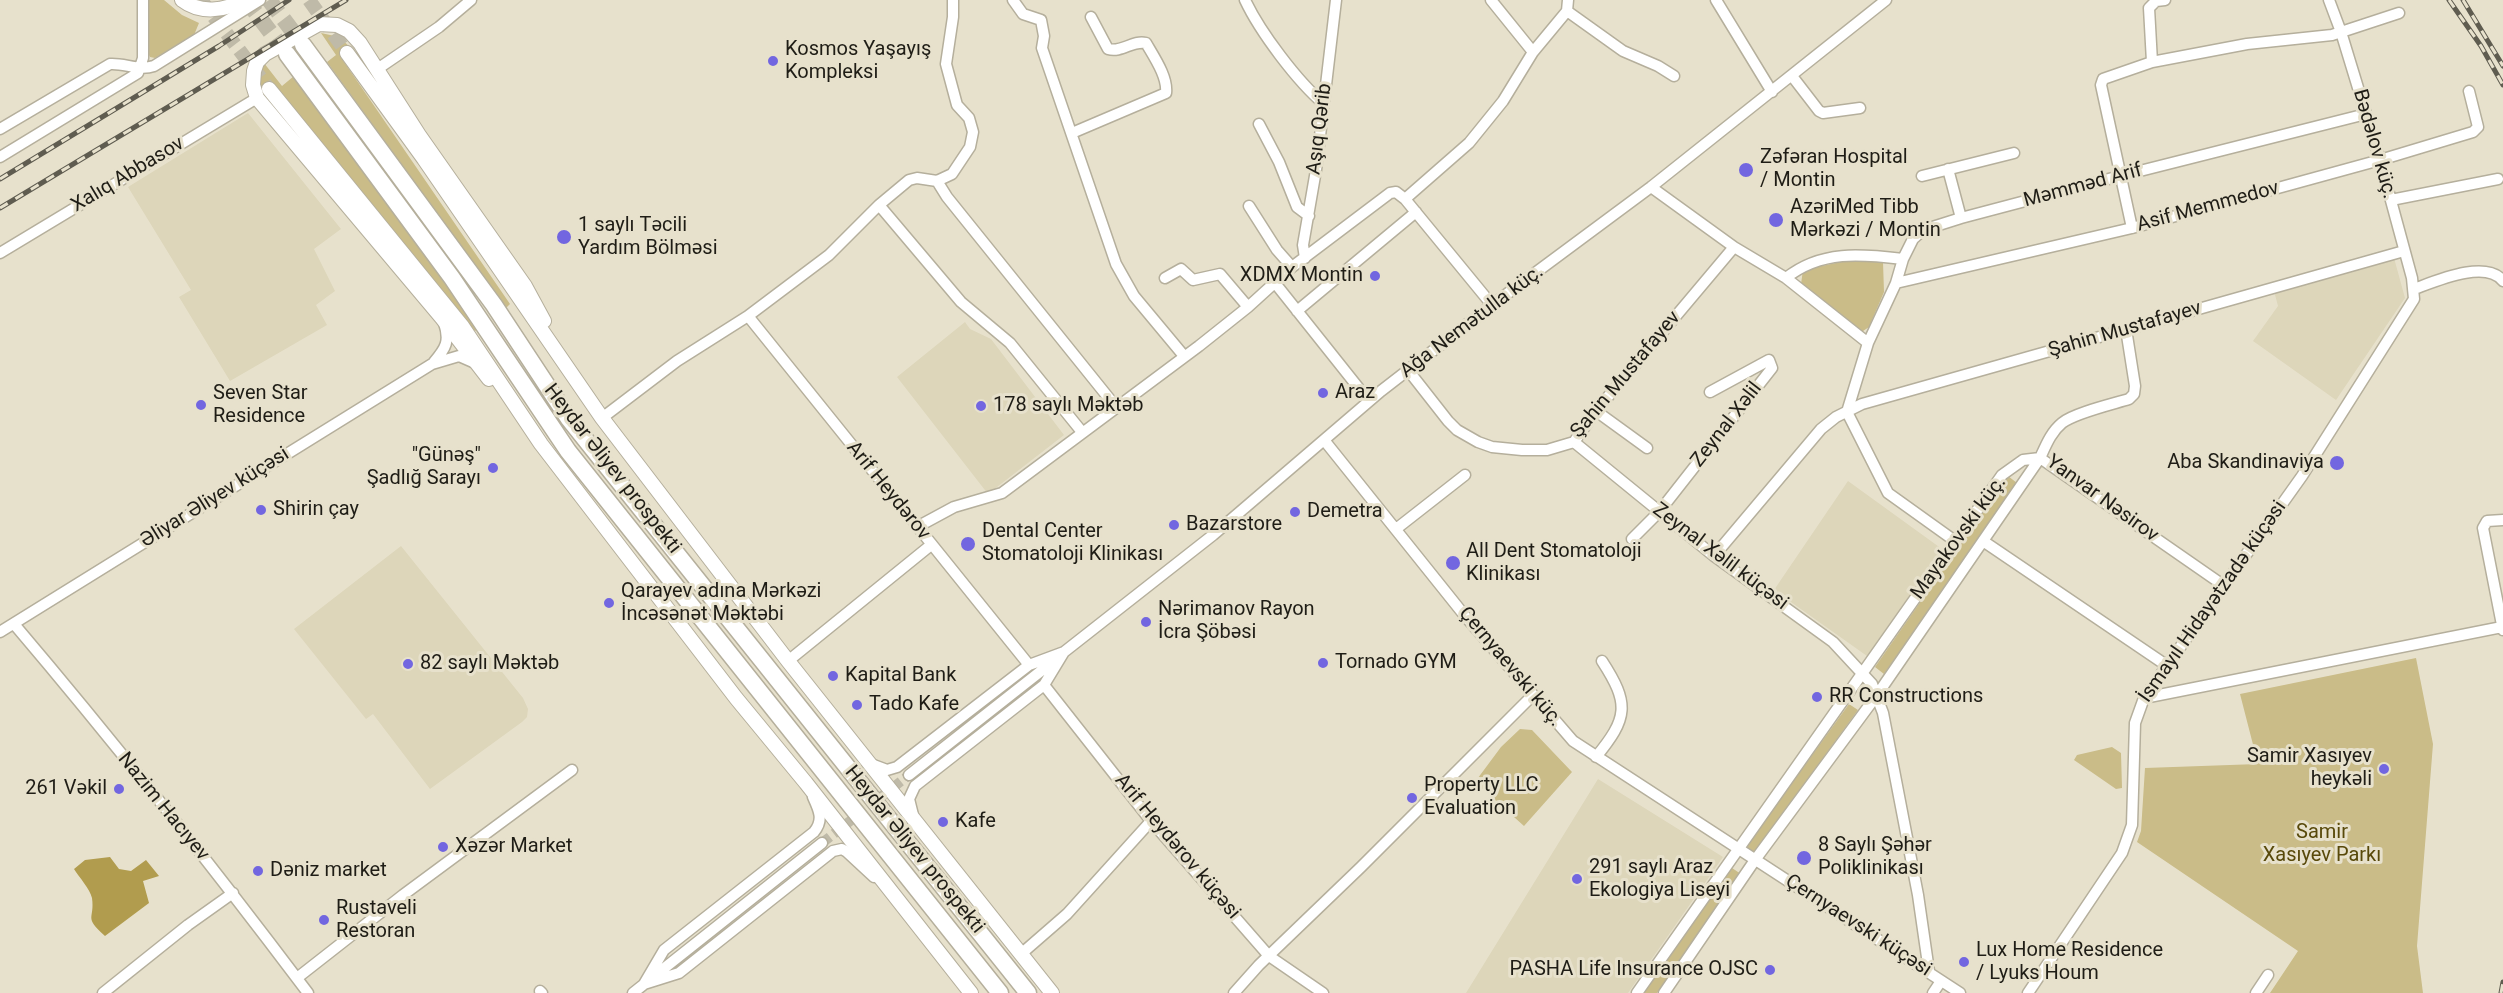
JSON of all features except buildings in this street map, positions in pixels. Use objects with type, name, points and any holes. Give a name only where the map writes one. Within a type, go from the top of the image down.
[{"type":"highway","name":"Heydər Əliyev prospekti","points":[[303,45],[494,305],[569,419],[1028,993]]},
{"type":"highway","name":"Heydər Əliyev prospekti","points":[[287,54],[452,278],[568,451],[752,685],[894,858],[1000,993]]},
{"type":"main road","points":[[182,0],[193,7],[213,9],[231,6],[244,0]]},
{"type":"main road","points":[[581,389],[525,286],[376,70],[360,43],[349,31],[338,25],[319,24],[265,54],[257,62],[252,78],[256,98],[442,318],[736,698],[971,993]]},
{"type":"main road","points":[[347,53],[424,159],[602,418],[788,661],[1052,993]]},
{"type":"main road","points":[[269,89],[471,337],[541,444]]},
{"type":"street","points":[[141,69],[144,0]]},
{"type":"street","points":[[0,157],[125,82],[141,69],[158,63],[260,0]]},
{"type":"street","points":[[376,70],[439,27],[471,0]]},
{"type":"street","points":[[602,418],[677,361],[748,316],[829,255],[879,205],[909,180],[917,178],[937,181],[952,174],[970,147],[973,132],[969,118],[957,105],[945,63],[953,17],[953,0]]},
{"type":"street","points":[[1012,0],[1023,14],[1041,20],[1044,36],[1042,48],[1116,264],[1134,296],[1184,356]]},
{"type":"street","points":[[1245,0],[1280,53],[1310,92],[1324,104]]},
{"type":"street","name":"Aşıq Qərib","points":[[1305,258],[1304,245],[1336,0]]},
{"type":"street","points":[[1491,0],[1533,52]]},
{"type":"street","points":[[1716,0],[1772,92]]},
{"type":"street","name":"Ağa Nemətulla küç.","points":[[868,762],[880,769],[897,767],[1029,665],[1064,652],[1213,535],[1408,370],[1651,188],[1886,0]]},
{"type":"street","points":[[2152,62],[2149,8],[2156,1],[2165,0]]},
{"type":"street","name":"Bədəlov küç.","points":[[2329,0],[2380,160],[2415,290]]},
{"type":"street","points":[[1405,199],[1469,143],[1503,100],[1533,52],[1567,6],[1623,51],[1658,66],[1674,76]]},
{"type":"street","points":[[2132,228],[2101,85],[2103,79],[2152,62],[2247,44],[2312,39],[2399,13]]},
{"type":"street","points":[[1072,133],[1166,93],[1167,88],[1146,43],[1141,42],[1118,50],[1108,49],[1091,17]]},
{"type":"street","points":[[0,129],[110,64],[125,63],[141,69]]},
{"type":"street","points":[[1792,76],[1823,113],[1860,108]]},
{"type":"street","name":"Asif Memmedov","points":[[1896,283],[2132,228],[2474,132],[2478,127],[2478,120],[2469,91]]},
{"type":"street","name":"Xalıq Abbasov","points":[[0,253],[256,98]]},
{"type":"street","name":"Məmməd Arif","points":[[1868,343],[1896,283],[1903,259],[1913,239],[1923,230],[2120,176],[2366,114]]},
{"type":"street","points":[[1259,124],[1279,162],[1297,207],[1309,216]]},
{"type":"street","points":[[1922,176],[2014,153]]},
{"type":"street","points":[[1948,169],[1960,218]]},
{"type":"street","points":[[2391,200],[2498,179]]},
{"type":"street","points":[[937,181],[946,197],[1010,273],[1116,407]]},
{"type":"street","points":[[1651,188],[1734,247],[1786,278],[1868,343],[1847,412],[1888,493],[1955,541]]},
{"type":"street","points":[[917,527],[954,507],[1002,493],[1248,307],[1292,267],[1386,195],[1396,192],[1405,199],[1492,305]]},
{"type":"street","points":[[879,205],[962,302],[1010,343],[1082,432]]},
{"type":"street","points":[[1249,206],[1277,250],[1292,267]]},
{"type":"street","points":[[1297,311],[1416,212]]},
{"type":"street","name":"Şahin Mustafayev","points":[[1408,370],[1457,430],[1478,442],[1492,447],[1547,450],[1574,442],[1596,411],[1734,247]]},
{"type":"street","name":"Şahin Mustafayev","points":[[1714,556],[1821,429],[1862,404],[2404,251]]},
{"type":"street","points":[[1786,278],[1800,267],[1813,261],[1860,254],[1903,259]]},
{"type":"street","points":[[1165,278],[1181,269],[1191,279],[1219,273],[1248,307]]},
{"type":"street","points":[[2415,290],[2471,272],[2487,271],[2494,273],[2503,281]]},
{"type":"street","points":[[1275,283],[1369,401]]},
{"type":"street","name":"İsmayıl Hidayətzadə küçəsi","points":[[2028,993],[2122,853],[2128,838],[2132,825],[2135,723],[2144,698],[2302,476],[2413,304],[2415,290]]},
{"type":"street","name":"Arif Heydərov","points":[[748,316],[1029,665]]},
{"type":"street","name":"Əliyar Əliyev küçəsi","points":[[432,364],[446,347],[448,340],[442,318]]},
{"type":"street","name":"Yanvar Nəsirov","points":[[2126,329],[2135,386],[2134,394],[2129,399],[2062,422],[2049,438],[2040,458],[2223,585]]},
{"type":"street","name":"Əliyar Əliyev küçəsi","points":[[0,632],[269,463],[432,364],[452,356],[459,356],[466,357],[478,365]]},
{"type":"street","name":"Zeynal Xəlil","points":[[1632,539],[1659,512],[1772,368],[1771,362],[1769,360],[1710,393]]},
{"type":"street","points":[[1596,411],[1647,448]]},
{"type":"street","name":"Çernyaevski küç.","points":[[1324,440],[1573,741],[1737,848]]},
{"type":"street","name":"Zeynal Xəlil küçəsi","points":[[1574,442],[1714,556],[1833,642],[1863,674],[1877,695],[1883,713],[1918,895],[1929,971]]},
{"type":"street","name":"Mayakovski küç.","points":[[1637,993],[2002,475],[2023,460],[2040,458]]},
{"type":"street","name":"Mayakovski küç.","points":[[1664,993],[1755,860],[1877,695],[2040,458]]},
{"type":"street","points":[[1396,529],[1465,475]]},
{"type":"street","points":[[2144,698],[2503,628],[2483,528],[2487,521],[2503,520]]},
{"type":"street","points":[[1983,541],[2166,665]]},
{"type":"street","points":[[788,661],[932,545]]},
{"type":"street","name":"Nazim Hacıyev","points":[[14,624],[92,716],[308,993]]},
{"type":"street","points":[[909,775],[1064,652]]},
{"type":"street","name":"Ağa Nemətulla küç.","points":[[1044,685],[1064,652]]},
{"type":"street","points":[[1596,758],[1614,736],[1622,721],[1620,692],[1602,661]]},
{"type":"street","points":[[914,820],[909,799],[910,792],[915,786],[1044,685]]},
{"type":"street","name":"Arif Heydərov küçəsi","points":[[1044,685],[1151,821],[1269,956],[1323,993]]},
{"type":"street","points":[[1234,993],[1533,695]]},
{"type":"street","points":[[297,978],[403,895],[572,770]]},
{"type":"street","points":[[641,989],[664,950],[817,829],[820,816],[806,783]]},
{"type":"street","points":[[1021,954],[1077,904],[1151,821]]},
{"type":"street","points":[[641,989],[822,843]]},
{"type":"street","name":"Çernyaevski küçəsi","points":[[1737,848],[1960,993]]},
{"type":"street","points":[[641,989],[679,973],[837,849],[847,852],[886,887]]},
{"type":"street","points":[[103,993],[188,925],[233,894]]},
{"type":"street","points":[[2256,993],[2268,975]]},
{"type":"street","points":[[1933,993],[1941,981]]},
{"type":"shaded area","points":[[248,113],[341,229],[314,249],[335,291],[316,305],[327,325],[230,381],[179,297],[191,290],[128,187]]},
{"type":"shaded area","points":[[2394,258],[2405,298],[2336,400],[2253,341],[2278,306],[2274,291]]},
{"type":"shaded area","name":"178 saylı Məktəb","points":[[965,322],[970,329],[991,339],[1064,435],[988,494],[897,377]]},
{"type":"shaded area","points":[[1848,481],[1942,549],[1867,656],[1774,590]]},
{"type":"shaded area","name":"82 saylı Məktəb","points":[[401,546],[523,698],[528,709],[527,717],[522,722],[430,789],[373,714],[366,719],[294,629]]},
{"type":"shaded area","points":[[1598,779],[1723,857],[1628,993],[1466,993]]},
{"type":"shaded area","points":[[110,857],[119,869],[131,871],[146,860],[159,876],[143,881],[149,903],[105,936],[92,921],[91,894],[74,869],[85,860]]},
{"type":"green space","points":[[149,0],[164,0],[182,15],[199,23],[194,35],[155,58],[150,57],[148,53]]},
{"type":"green space","points":[[321,33],[339,37],[351,48],[340,56],[510,304],[506,308],[327,62],[336,55]]},
{"type":"green space","points":[[264,63],[282,86],[294,76],[478,329],[475,331],[272,85],[260,92],[259,77]]},
{"type":"green space","points":[[1859,258],[1883,262],[1884,292],[1869,327],[1860,333],[1801,284],[1803,270]]},
{"type":"green space","points":[[2008,476],[2017,483],[1884,674],[1875,667]]},
{"type":"green space","name":"Samir Xasıyev Parkı","points":[[2416,658],[2433,744],[2417,946],[2423,993],[2270,993],[2298,951],[2137,842],[2141,831],[2145,768],[2258,764],[2240,694]]},
{"type":"green space","points":[[1849,704],[1858,710],[1753,854],[1745,848]]},
{"type":"green space","points":[[1520,729],[1532,730],[1572,772],[1524,826],[1475,782],[1501,747]]},
{"type":"green space","points":[[2112,747],[2121,753],[2122,788],[2116,789],[2074,760],[2077,755]]},
{"type":"green space","points":[[1732,868],[1741,874],[1657,993],[1643,993]]},
{"type":"tunnel","points":[[201,0],[269,89]]},
{"type":"tunnel","points":[[246,0],[287,54]]},
{"type":"tunnel","points":[[269,0],[303,45]]},
{"type":"tunnel","points":[[309,0],[347,53]]},
{"type":"tunnel","points":[[822,843],[909,775]]},
{"type":"railway","points":[[0,179],[219,46],[289,0]]},
{"type":"railway","points":[[0,208],[346,0]]},
{"type":"railway","points":[[2449,0],[2481,46],[2503,85]]},
{"type":"railway","points":[[2463,0],[2503,66]]},
{"type":"railway","points":[[2501,993],[2503,982]]},
{"type":"place","name":"Kosmos Yaşayış Kompleksi","points":[[773,61]]},
{"type":"place","name":"Zəfəran Hospital / Montin","points":[[1746,170]]},
{"type":"place","name":"AzəriMed Tibb Mərkəzi / Montin","points":[[1776,220]]},
{"type":"place","name":"1 saylı Təcili Yardım Bölməsi","points":[[564,237]]},
{"type":"place","name":"XDMX Montin","points":[[1375,276]]},
{"type":"place","name":"Araz","points":[[1323,393]]},
{"type":"place","name":"Seven Star Residence","points":[[201,405]]},
{"type":"place","name":"178 saylı Məktəb","points":[[981,406]]},
{"type":"place","name":"Aba Skandinaviya","points":[[2337,463]]},
{"type":"place","name":"\"Günəş\" Şadlığ Sarayı","points":[[493,468]]},
{"type":"place","name":"Shirin çay","points":[[261,510]]},
{"type":"place","name":"Demetra","points":[[1295,512]]},
{"type":"place","name":"Bazarstore","points":[[1174,525]]},
{"type":"place","name":"Dental Center Stomatoloji Klinikası","points":[[968,544]]},
{"type":"place","name":"All Dent Stomatoloji Klinikası","points":[[1453,563]]},
{"type":"place","name":"Qarayev adına Mərkəzi İncəsənət Məktəbi","points":[[609,603]]},
{"type":"place","name":"Nərimanov Rayon İcra Şöbəsi","points":[[1146,622]]},
{"type":"place","name":"Tornado GYM","points":[[1323,663]]},
{"type":"place","name":"82 saylı Məktəb","points":[[408,664]]},
{"type":"place","name":"Kapital Bank","points":[[833,676]]},
{"type":"place","name":"RR Constructions","points":[[1817,697]]},
{"type":"place","name":"Tado Kafe","points":[[857,705]]},
{"type":"place","name":"Samir Xasıyev heykəli","points":[[2384,769]]},
{"type":"place","name":"261 Vəkil","points":[[119,789]]},
{"type":"place","name":"Property LLC Evaluation","points":[[1412,798]]},
{"type":"place","name":"Kafe","points":[[943,822]]},
{"type":"place","name":"Xəzər Market","points":[[443,847]]},
{"type":"place","name":"8 Saylı Şəhər Poliklinikası","points":[[1804,858]]},
{"type":"place","name":"Dəniz market","points":[[258,871]]},
{"type":"place","name":"291 saylı Araz Ekologiya Liseyi","points":[[1577,879]]},
{"type":"place","name":"Rustaveli Restoran","points":[[324,920]]},
{"type":"place","name":"Lux Home Residence / Lyuks Houm","points":[[1964,962]]},
{"type":"place","name":"PASHA Life Insurance OJSC","points":[[1770,970]]}]
